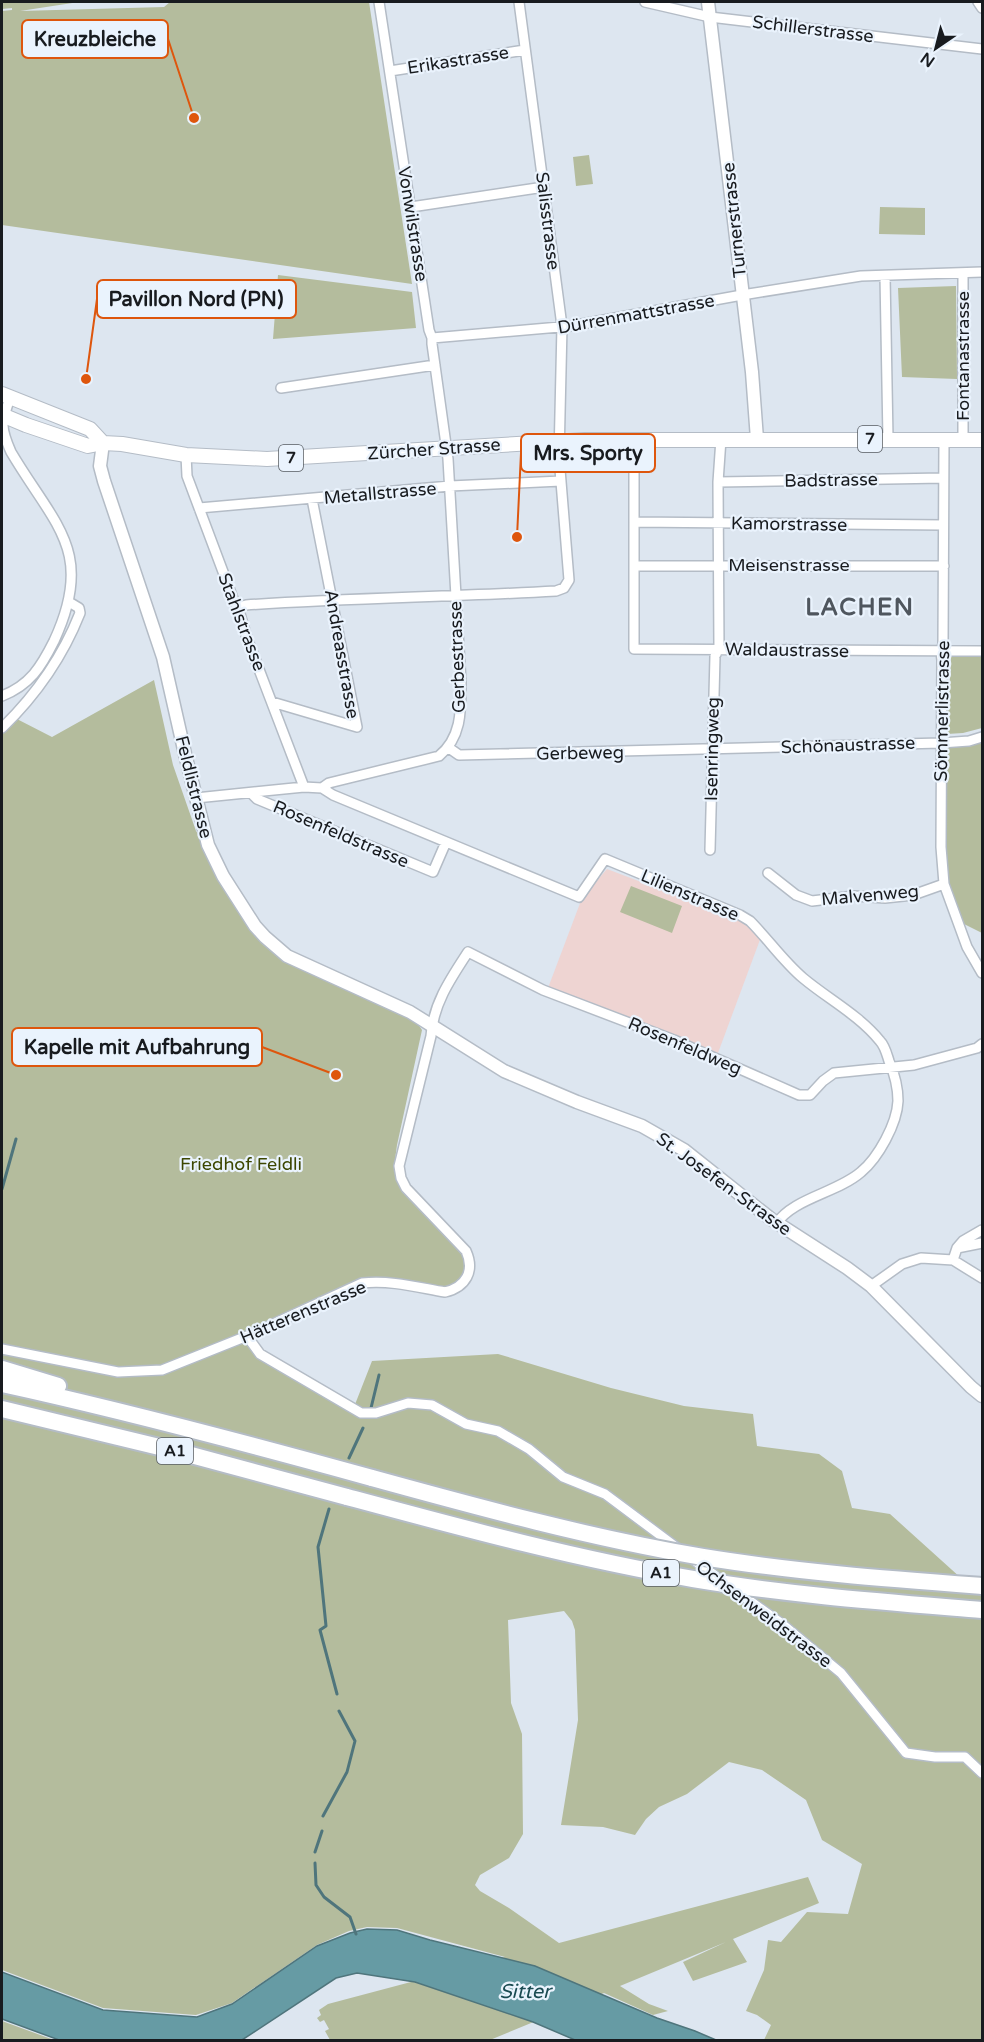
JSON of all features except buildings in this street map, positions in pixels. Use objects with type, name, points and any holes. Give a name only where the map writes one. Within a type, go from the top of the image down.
[{"type":"highway","name":"A1","points":[[2,1369],[163,1414],[210,1433]]},
{"type":"highway","name":"A1","points":[[2,1384],[210,1433],[372,1478],[616,1540],[702,1557],[849,1575],[982,1586]]},
{"type":"highway","name":"A1","points":[[2,1409],[170,1450],[546,1549],[693,1579],[814,1596],[982,1610]]},
{"type":"main road","points":[[6,396],[90,429],[103,443]]},
{"type":"main road","name":"7","points":[[3,415],[75,443],[88,446],[103,443]]},
{"type":"main road","name":"Zürcher Strasse","points":[[103,443],[186,455],[267,459],[560,441],[638,439],[982,440]]},
{"type":"street","name":"Vonwilstrasse","points":[[379,2],[447,447]]},
{"type":"street","name":"Salisstrasse","points":[[456,597],[556,591],[564,588],[569,580],[559,457],[562,326],[519,2]]},
{"type":"street","name":"Schillerstrasse","points":[[645,2],[710,16],[982,49]]},
{"type":"street","name":"Turnerstrasse","points":[[708,2],[752,372],[757,440]]},
{"type":"street","points":[[978,2],[982,8]]},
{"type":"street","name":"Erikastrasse","points":[[390,71],[525,50]]},
{"type":"street","points":[[411,207],[544,187]]},
{"type":"street","name":"Dürrenmattstrasse","points":[[432,338],[572,326],[861,276],[982,272]]},
{"type":"street","name":"Fontanastrasse","points":[[963,273],[963,440]]},
{"type":"street","points":[[885,276],[888,439]]},
{"type":"street","points":[[281,388],[435,365]]},
{"type":"street","points":[[2,696],[23,686],[39,668],[59,631],[69,602],[73,574],[67,542],[11,452],[3,431],[6,396]]},
{"type":"street","points":[[634,566],[634,451],[638,439]]},
{"type":"street","name":"Isenringweg","points":[[710,850],[715,656],[718,648],[718,482],[721,439]]},
{"type":"street","name":"Sömmerlistrasse","points":[[944,440],[941,847],[944,885],[967,947],[982,973]]},
{"type":"street","name":"Feldlistrasse","points":[[103,443],[100,466],[104,481],[164,657],[196,798],[214,859],[255,926],[275,947],[300,963],[383,998],[431,1025]]},
{"type":"street","name":"Gerbestrasse","points":[[447,447],[461,711],[458,729],[449,748]]},
{"type":"street","name":"Stahlstrasse","points":[[186,455],[187,476],[304,787]]},
{"type":"street","name":"Badstrasse","points":[[718,482],[943,478]]},
{"type":"street","name":"Metallstrasse","points":[[199,508],[450,486],[561,480]]},
{"type":"street","name":"Andreasstrasse","points":[[272,702],[357,727],[312,499]]},
{"type":"street","name":"Kamorstrasse","points":[[634,522],[943,525]]},
{"type":"street","name":"Meisenstrasse","points":[[634,566],[944,566]]},
{"type":"street","name":"Waldaustrasse","points":[[634,566],[634,649],[982,651]]},
{"type":"street","points":[[238,607],[333,599],[456,597]]},
{"type":"street","points":[[2,728],[31,698],[51,670],[80,613],[79,608],[69,602]]},
{"type":"street","name":"Schönaustrasse","points":[[712,749],[941,743],[969,741],[982,737]]},
{"type":"street","points":[[196,798],[304,787],[322,788],[329,783],[439,756],[449,748]]},
{"type":"street","name":"Gerbeweg","points":[[449,748],[459,755],[712,749]]},
{"type":"street","name":"Lilienstrasse","points":[[322,788],[333,795],[579,897],[605,859],[740,915],[750,921],[801,976],[865,1025],[882,1043],[897,1082],[898,1103],[879,1154],[861,1172],[843,1185],[790,1210],[781,1216],[776,1224]]},
{"type":"street","name":"Rosenfeldstrasse","points":[[251,793],[257,799],[433,873],[446,842]]},
{"type":"street","name":"Malvenweg","points":[[768,873],[796,896],[812,901],[854,896],[912,895],[944,885]]},
{"type":"street","name":"Rosenfeldweg","points":[[431,1025],[432,1017],[449,982],[468,952],[543,990],[674,1040],[799,1095],[810,1095],[834,1073],[892,1067],[942,1058],[977,1048],[982,1044]]},
{"type":"street","name":"St. Josefen-Strasse","points":[[431,1025],[504,1071],[559,1095],[642,1126],[684,1150],[776,1224],[871,1286],[962,1379],[982,1396]]},
{"type":"street","name":"Hätterenstrasse","points":[[2,1349],[118,1372],[162,1370],[247,1336],[362,1283],[381,1281],[400,1283],[445,1292],[456,1287],[467,1277],[471,1263],[466,1251],[406,1188],[399,1166],[431,1036],[431,1025]]},
{"type":"street","points":[[953,1260],[957,1248],[963,1241],[982,1230]]},
{"type":"street","points":[[957,1248],[982,1243]]},
{"type":"street","points":[[871,1286],[902,1264],[921,1258],[953,1260],[982,1278]]},
{"type":"street","name":"Ochsenweidstrasse","points":[[247,1336],[260,1354],[361,1413],[376,1413],[408,1402],[432,1405],[466,1424],[498,1431],[529,1449],[563,1477],[605,1494],[782,1624],[841,1673],[906,1753],[935,1757],[965,1757],[982,1773]]},
{"type":"shaded area","points":[[607,869],[749,923],[761,937],[718,1053],[548,988],[582,898]]},
{"type":"green space","points":[[2,2],[79,2],[20,11],[164,7],[170,2],[369,2],[412,284],[2,225],[2,11],[12,10],[12,8],[2,9]]},
{"type":"green space","points":[[589,155],[593,184],[576,186],[573,157]]},
{"type":"green space","points":[[880,207],[925,208],[925,235],[879,234]]},
{"type":"green space","points":[[278,275],[412,292],[416,328],[273,339]]},
{"type":"green space","points":[[956,286],[957,379],[902,377],[898,288]]},
{"type":"green space","points":[[951,657],[982,657],[982,728],[947,734]]},
{"type":"green space","name":"Friedhof Feldli","points":[[154,680],[173,765],[196,831],[275,947],[410,1012],[422,1030],[394,1167],[399,1186],[463,1256],[465,1264],[462,1279],[447,1286],[387,1278],[364,1278],[238,1336],[354,1407],[372,1361],[498,1354],[611,1388],[684,1406],[753,1414],[757,1446],[819,1454],[842,1471],[852,1508],[890,1514],[982,1597],[982,2040],[764,2040],[771,2025],[757,2015],[746,2011],[764,1970],[768,1940],[781,1942],[807,1912],[848,1914],[862,1864],[822,1840],[806,1800],[762,1770],[729,1762],[687,1794],[659,1807],[646,1819],[635,1835],[603,1827],[561,1825],[578,1720],[575,1630],[572,1621],[564,1611],[508,1620],[511,1703],[522,1734],[523,1834],[509,1858],[480,1875],[475,1885],[480,1891],[559,1943],[808,1877],[819,1903],[733,1939],[747,1962],[693,1981],[683,1962],[726,1942],[620,1986],[649,2004],[668,2011],[653,2015],[604,1993],[490,2040],[330,2040],[325,2031],[329,2029],[324,2020],[320,2022],[317,2018],[321,2015],[319,2010],[328,2004],[505,1957],[397,1928],[367,1927],[349,1931],[317,1945],[232,2003],[196,2015],[103,2008],[2,1970],[2,728],[13,717],[52,737]]},
{"type":"green space","points":[[982,737],[982,933],[956,920],[944,884],[941,743]]},
{"type":"green space","points":[[631,886],[682,906],[672,933],[620,912]]},
{"type":"green space","points":[[2,2021],[54,2040],[2,2040]]},
{"type":"water","name":"Sitter","points":[[367,1929],[397,1930],[535,1966],[657,2018],[716,2040],[575,2040],[533,2022],[415,1982],[357,1973],[336,1978],[242,2040],[59,2040],[2,2019],[2,1972],[103,2010],[197,2017],[232,2004],[317,1946]]},
{"type":"waterway","points":[[2,1189],[16,1139]]},
{"type":"waterway","points":[[371,1408],[379,1375]]},
{"type":"waterway","points":[[349,1458],[363,1428]]},
{"type":"waterway","points":[[329,1509],[318,1547],[326,1626],[320,1630],[337,1694]]},
{"type":"waterway","points":[[323,1816],[347,1772],[355,1741],[339,1711]]},
{"type":"waterway","points":[[315,1852],[322,1831]]},
{"type":"waterway","points":[[315,1863],[316,1885],[324,1897],[350,1917],[356,1934]]},
{"type":"place","name":"Kreuzbleiche","points":[[194,118]]},
{"type":"place","name":"Pavillon Nord (PN)","points":[[86,379]]},
{"type":"place","name":"Mrs. Sporty","points":[[517,537]]},
{"type":"place","name":"Kapelle mit Aufbahrung","points":[[336,1075]]},
{"type":"district","name":"LACHEN","points":[[860,607]]}]
